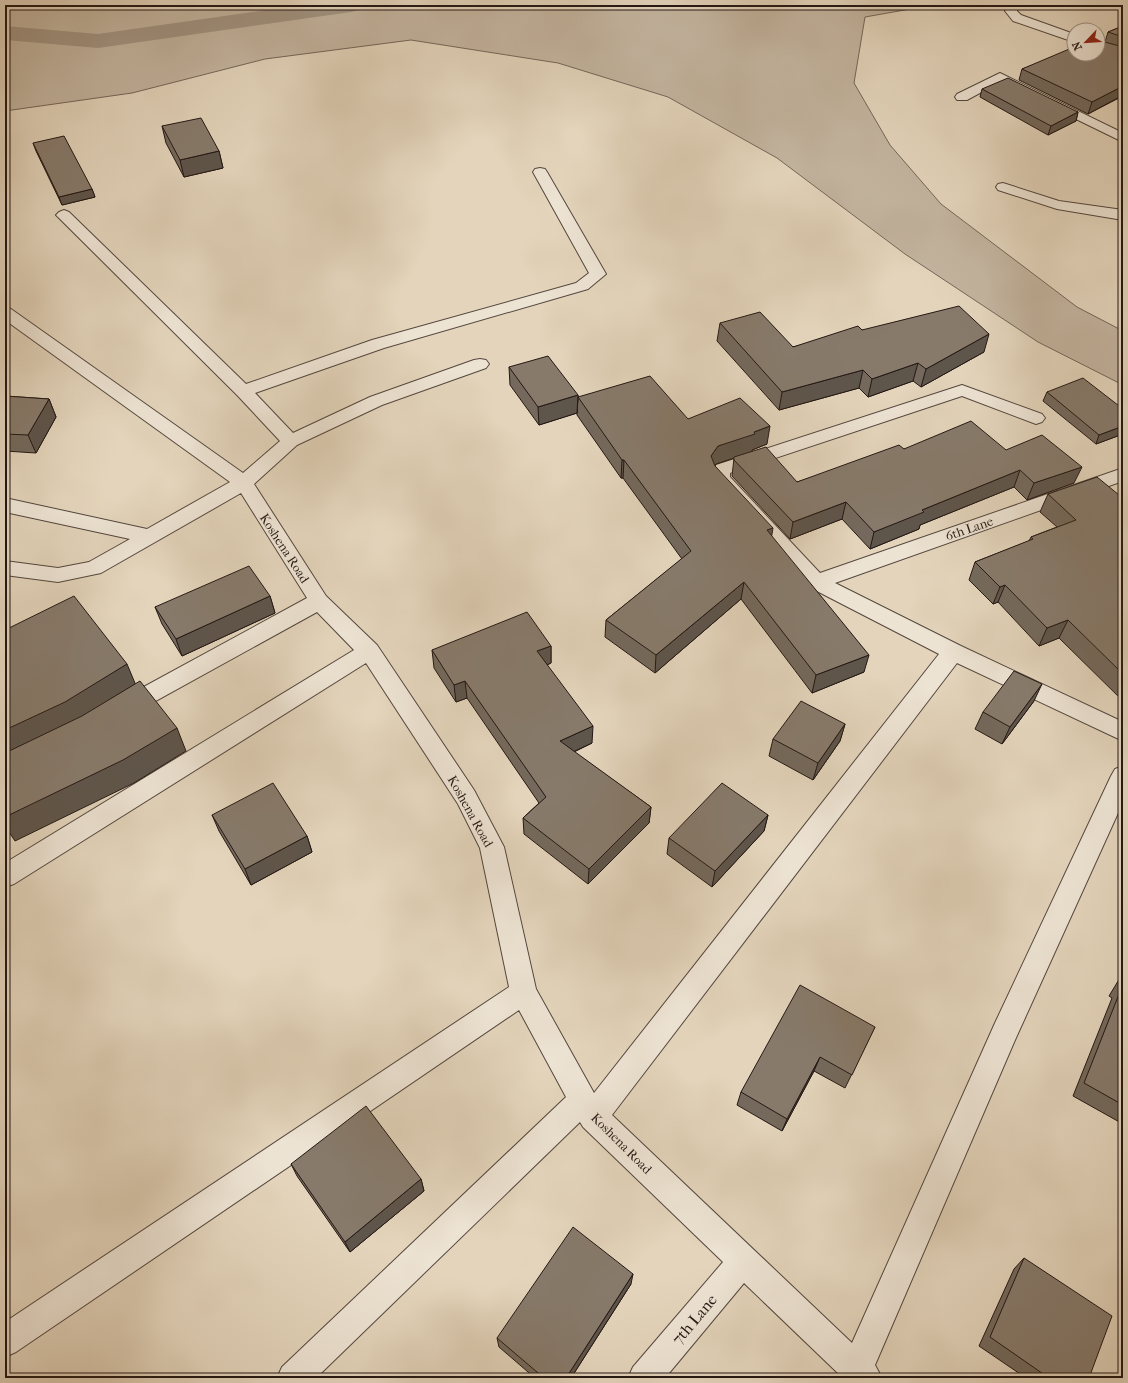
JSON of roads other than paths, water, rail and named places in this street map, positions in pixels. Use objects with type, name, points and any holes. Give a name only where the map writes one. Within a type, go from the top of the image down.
[{"type":"street","points":[[1012,5],[1011,11],[1017,18],[1066,35]]},
{"type":"street","points":[[962,96],[1000,77],[1123,138]]},
{"type":"street","points":[[243,391],[378,344],[582,286],[598,274],[540,172]]},
{"type":"street","points":[[1003,187],[1057,205],[1123,216]]},
{"type":"street","points":[[64,215],[243,391],[291,441]]},
{"type":"street","points":[[5,312],[244,483]]},
{"type":"street","points":[[5,568],[58,575],[94,568],[148,536],[244,483],[291,441],[376,401],[480,364]]},
{"type":"street","points":[[1036,418],[962,390],[723,468],[719,473],[721,479],[816,582],[953,652],[1123,732]]},
{"type":"street","name":"6th Lane","points":[[816,582],[1123,474]]},
{"type":"street","name":"Koshena Road","points":[[244,483],[319,601],[369,651],[466,797],[492,847],[523,992],[588,1108],[862,1374]]},
{"type":"street","points":[[5,505],[148,536]]},
{"type":"street","points":[[110,716],[319,601]]},
{"type":"street","points":[[5,876],[369,651]]},
{"type":"street","points":[[293,1378],[588,1108],[953,652]]},
{"type":"street","points":[[862,1374],[1005,1032],[1123,776]]},
{"type":"street","points":[[5,1341],[523,992]]},
{"type":"street","name":"7th Lane","points":[[644,1378],[744,1260]]},
{"type":"waterway","points":[[5,33],[98,41],[351,5]]}]
